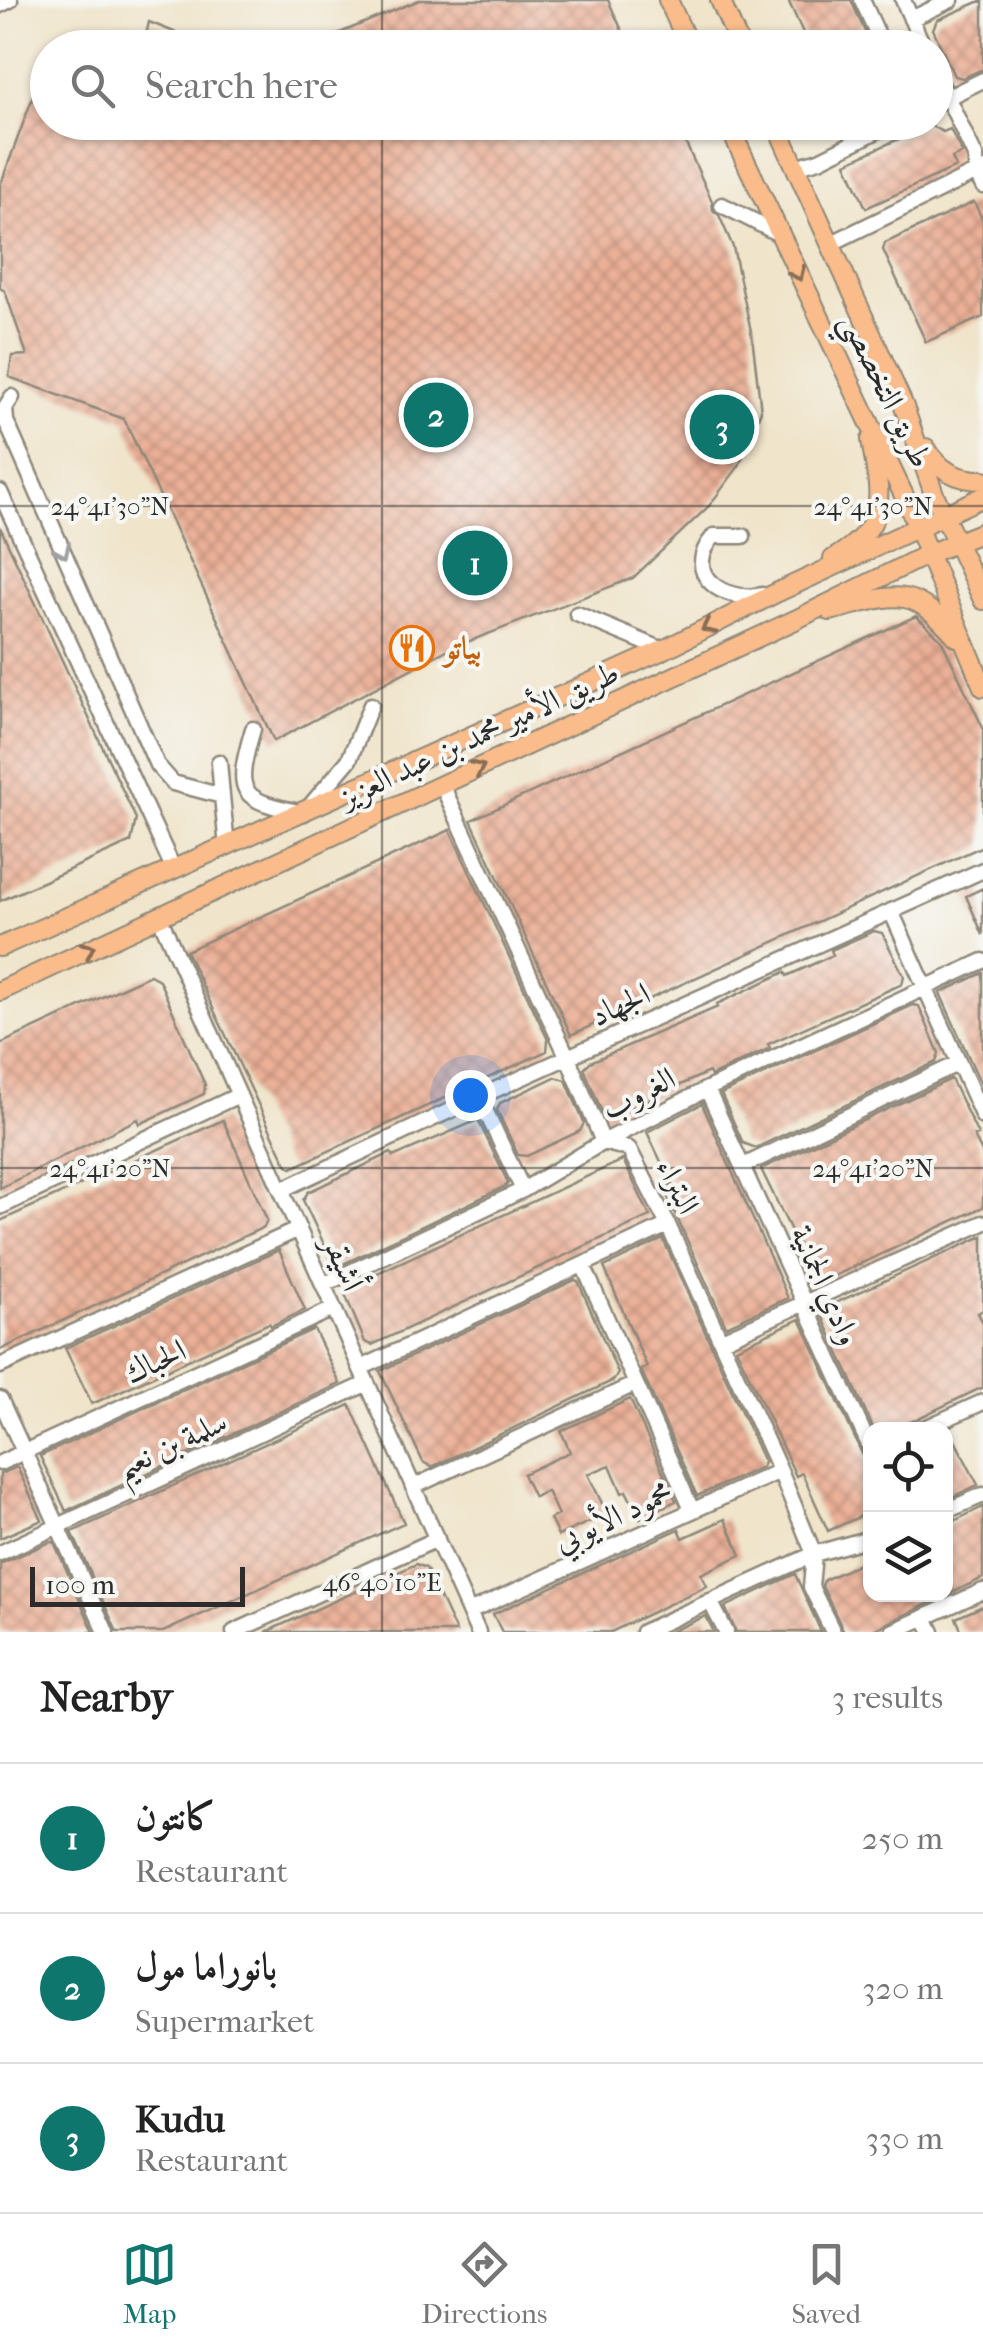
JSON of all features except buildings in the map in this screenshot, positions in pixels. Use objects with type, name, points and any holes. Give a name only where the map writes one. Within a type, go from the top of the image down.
[{"type":"main road","points":[[668,0],[682,30]]},
{"type":"main road","points":[[720,0],[733,30]]},
{"type":"main road","name":"طريق التخصصي","points":[[735,140],[894,474],[983,687]]},
{"type":"main road","name":"طريق التخصصي","points":[[783,140],[903,404],[944,516],[983,600]]},
{"type":"main road","points":[[903,404],[936,463],[963,479],[983,480]]},
{"type":"main road","points":[[778,592],[839,555],[871,528],[879,493],[868,425]]},
{"type":"main road","points":[[894,474],[931,513],[935,508],[926,469]]},
{"type":"main road","name":"طريق الأمير محمد بن عبد العزيز","points":[[0,947],[663,650],[983,497]]},
{"type":"main road","name":"طريق الأمير محمد بن عبد العزيز","points":[[0,991],[795,620],[928,554],[983,532]]},
{"type":"main road","points":[[795,620],[880,598],[902,598],[931,608],[964,645]]},
{"type":"main road","points":[[364,786],[378,815]]},
{"type":"street","points":[[0,5],[10,0]]},
{"type":"street","points":[[862,0],[876,30]]},
{"type":"street","points":[[902,0],[916,30]]},
{"type":"street","points":[[911,18],[951,0]]},
{"type":"street","points":[[953,94],[983,80]]},
{"type":"street","points":[[832,243],[981,176],[976,158],[953,120]]},
{"type":"street","points":[[795,167],[820,160],[859,140]]},
{"type":"street","points":[[722,205],[780,235]]},
{"type":"street","points":[[12,398],[5,408],[6,421],[158,765],[173,783],[222,796]]},
{"type":"street","points":[[0,492],[174,870]]},
{"type":"street","points":[[743,536],[714,536],[703,548],[701,558],[707,578],[722,591],[742,599],[778,592]]},
{"type":"street","points":[[577,614],[663,650]]},
{"type":"street","points":[[253,730],[242,777],[247,791],[260,804],[304,812],[349,760],[371,705]]},
{"type":"street","points":[[218,762],[228,847]]},
{"type":"street","name":"البتراء","points":[[442,785],[603,1142],[628,1149],[722,1340],[814,1554],[811,1587],[833,1632]]},
{"type":"street","name":"الجهاد","points":[[281,1190],[983,870]]},
{"type":"street","points":[[891,911],[983,1116]]},
{"type":"street","name":"أشيقر","points":[[159,916],[478,1632]]},
{"type":"street","name":"الغروب","points":[[323,1285],[523,1190],[603,1142],[707,1090],[983,960]]},
{"type":"street","points":[[743,1166],[960,1063]]},
{"type":"street","name":"وادي الجمانية","points":[[707,1090],[863,1432]]},
{"type":"street","points":[[0,1207],[239,1095]]},
{"type":"street","points":[[479,1097],[523,1190]]},
{"type":"street","points":[[722,1340],[983,1224]]},
{"type":"street","points":[[361,1368],[668,1225]]},
{"type":"street","points":[[0,1366],[299,1229]]},
{"type":"street","points":[[583,1265],[692,1510]]},
{"type":"street","name":"الحباك","points":[[0,1463],[333,1309]]},
{"type":"street","name":"سلمة بن نعيم","points":[[0,1554],[366,1384]]},
{"type":"street","points":[[414,1487],[635,1384]]},
{"type":"street","points":[[0,1399],[106,1632]]},
{"type":"street","points":[[939,1422],[983,1402]]},
{"type":"street","name":"محمود الأيوبي","points":[[469,1612],[780,1470]]},
{"type":"street","points":[[953,1508],[983,1494]]},
{"type":"street","points":[[234,1632],[252,1628],[436,1539]]},
{"type":"street","points":[[643,1632],[814,1554],[863,1540]]},
{"type":"street","points":[[892,1632],[928,1625],[983,1591]]},
{"type":"street","points":[[710,1601],[726,1632]]},
{"type":"place","name":"بانوراما مول","points":[[436,415]]},
{"type":"place","name":"Kudu","points":[[722,427]]},
{"type":"place","name":"كانتون","points":[[475,563]]},
{"type":"place","name":"بياتو","points":[[412,648]]}]
